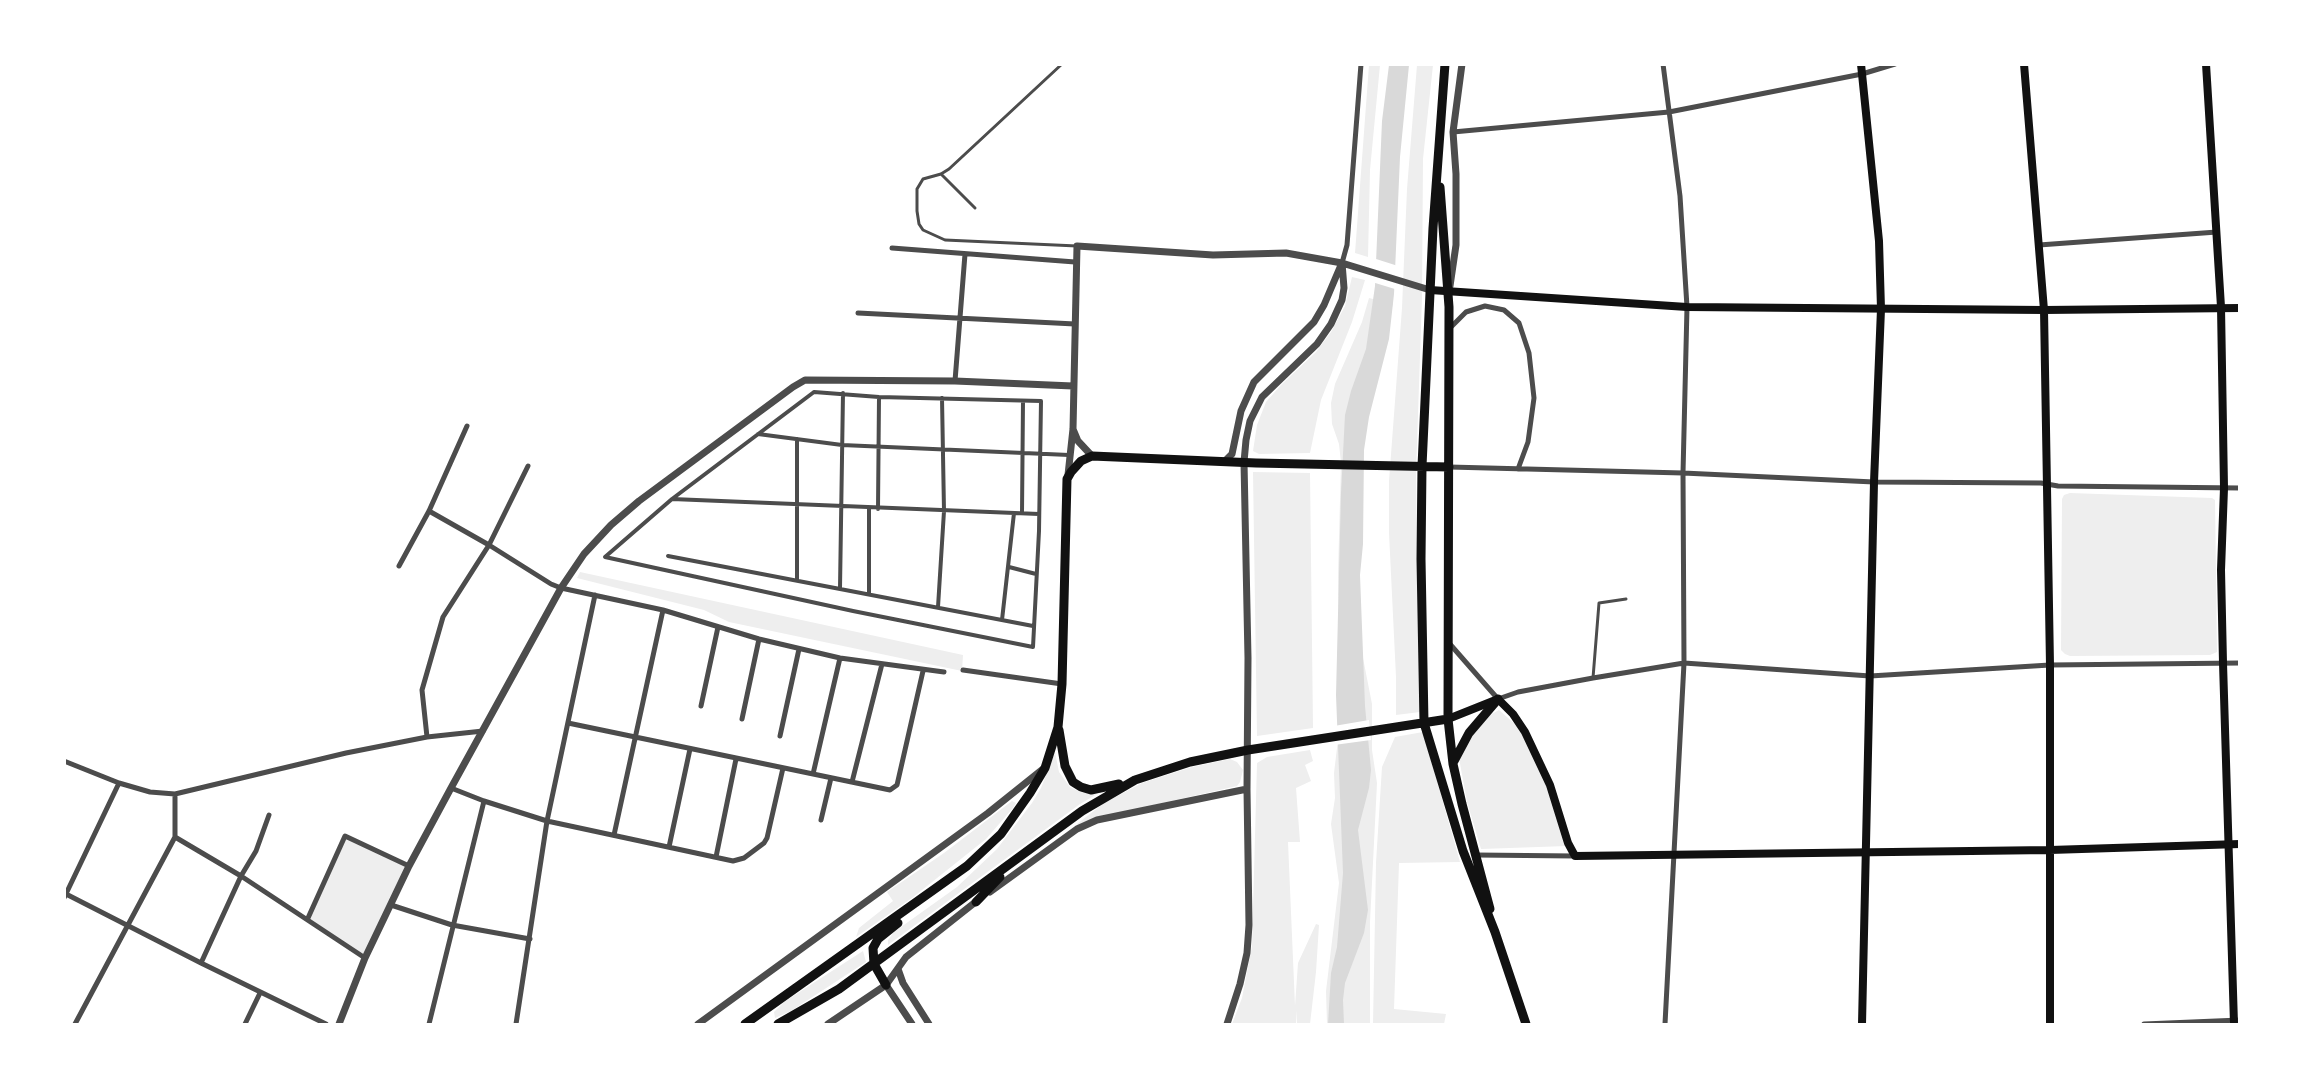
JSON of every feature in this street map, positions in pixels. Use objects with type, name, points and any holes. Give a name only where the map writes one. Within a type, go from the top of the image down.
[{"type":"highway","points":[[1445,64],[1440,108],[1422,466],[1424,723],[1463,851],[1495,932],[1526,1024]]},
{"type":"highway","points":[[1438,166],[1449,330],[1448,719],[1453,764],[1495,932]]},
{"type":"highway","points":[[745,1024],[967,866],[1001,834],[1026,800],[1045,768],[1058,727],[1062,684],[1067,479],[1076,466],[1092,456],[1224,462],[1449,467]]},
{"type":"highway","points":[[1453,764],[1469,733],[1498,699]]},
{"type":"highway","points":[[1058,727],[1065,766],[1073,782],[1091,790],[1135,780],[1190,762],[1248,750],[1448,719]]},
{"type":"highway","points":[[778,1024],[821,1000],[874,964],[1082,811],[1135,780]]},
{"type":"highway","points":[[976,902],[1018,857]]},
{"type":"highway","points":[[886,985],[874,964],[872,955],[875,942],[909,914],[913,906]]},
{"type":"main road","points":[[2024,64],[2044,310],[2050,665],[2050,1024]]},
{"type":"main road","points":[[2206,64],[2221,307],[2224,488],[2221,570],[2236,1021]]},
{"type":"main road","points":[[1861,69],[1879,241],[1881,309],[1874,482],[1862,1024]]},
{"type":"main road","points":[[1430,290],[1687,307],[2044,310],[2240,308]]},
{"type":"main road","points":[[1448,719],[1498,699],[1513,714],[1525,732],[1550,785],[1568,843],[1575,856],[2050,850],[2240,843]]},
{"type":"street","points":[[1224,462],[1232,454],[1241,411],[1254,382],[1314,322],[1324,305],[1338,262],[1347,245],[1360,64]]},
{"type":"street","points":[[1448,291],[1456,251],[1456,174],[1453,132],[1462,64]]},
{"type":"street","points":[[1663,64],[1680,196],[1687,307],[1683,473],[1684,663],[1665,1024]]},
{"type":"street","points":[[1453,132],[1668,112],[1861,69],[1895,64]]},
{"type":"street","points":[[2039,245],[2217,232]]},
{"type":"street","points":[[1067,479],[1073,429],[1077,246],[1213,255],[1269,252],[1338,262],[1430,290]]},
{"type":"street","points":[[892,248],[1075,262]]},
{"type":"street","points":[[955,381],[965,254]]},
{"type":"street","points":[[1227,1024],[1240,984],[1249,925],[1244,462],[1250,421],[1255,408],[1270,388],[1317,344],[1337,312],[1344,288],[1338,262]]},
{"type":"street","points":[[1449,330],[1466,312],[1485,306],[1504,310],[1519,323],[1532,368],[1534,398],[1529,434],[1518,469]]},
{"type":"street","points":[[858,313],[1075,324]]},
{"type":"street","points":[[339,1024],[365,958],[409,866],[561,588],[584,554],[626,512],[798,384],[819,379],[1073,386]]},
{"type":"street","points":[[814,392],[879,397],[1041,401],[1033,647],[853,611],[605,557],[672,499],[814,392]]},
{"type":"street","points":[[840,588],[843,393]]},
{"type":"street","points":[[878,509],[879,397]]},
{"type":"street","points":[[938,607],[944,512],[942,398]]},
{"type":"street","points":[[1022,513],[1023,401]]},
{"type":"street","points":[[399,566],[429,512],[467,426]]},
{"type":"street","points":[[1073,429],[1078,441],[1092,456]]},
{"type":"street","points":[[757,434],[842,445],[1069,455]]},
{"type":"street","points":[[797,439],[797,580]]},
{"type":"street","points":[[427,737],[423,690],[443,617],[489,545],[528,466]]},
{"type":"street","points":[[1449,467],[1683,473],[1874,482],[2240,488]]},
{"type":"street","points":[[672,499],[869,509],[1039,514]]},
{"type":"street","points":[[869,509],[869,594]]},
{"type":"street","points":[[429,512],[561,588],[663,610],[759,639],[840,658],[923,671],[944,672]]},
{"type":"street","points":[[1002,620],[1014,513]]},
{"type":"street","points":[[668,556],[1033,626]]},
{"type":"street","points":[[1009,567],[1036,574]]},
{"type":"street","points":[[516,1024],[530,939],[534,897],[548,820],[595,595]]},
{"type":"street","points":[[614,835],[663,610]]},
{"type":"street","points":[[701,706],[718,627]]},
{"type":"street","points":[[742,719],[759,639]]},
{"type":"street","points":[[1447,639],[1456,653],[1498,699],[1518,692],[1684,663],[1870,676],[2050,665],[2240,663]]},
{"type":"street","points":[[780,736],[799,649]]},
{"type":"street","points":[[813,774],[840,658]]},
{"type":"street","points":[[852,783],[882,664]]},
{"type":"street","points":[[963,670],[1062,684]]},
{"type":"street","points":[[568,723],[890,790],[897,785],[923,671]]},
{"type":"street","points":[[64,761],[119,783],[150,792],[175,794],[346,753],[427,737],[483,731]]},
{"type":"street","points":[[669,847],[690,749]]},
{"type":"street","points":[[716,857],[736,759]]},
{"type":"street","points":[[451,788],[484,801],[548,820],[733,861],[744,858],[764,843],[783,768]]},
{"type":"street","points":[[698,1024],[988,813],[1045,768]]},
{"type":"street","points":[[821,820],[831,778]]},
{"type":"street","points":[[119,783],[65,895],[326,1024]]},
{"type":"street","points":[[828,1024],[886,985],[906,957],[920,945],[1077,829],[1097,820],[1247,789]]},
{"type":"street","points":[[75,1024],[175,837],[175,794]]},
{"type":"street","points":[[429,1024],[484,801]]},
{"type":"street","points":[[201,963],[241,876],[256,851],[269,815]]},
{"type":"street","points":[[308,918],[345,836],[409,866]]},
{"type":"street","points":[[175,837],[308,918],[365,958]]},
{"type":"street","points":[[1476,855],[1575,856]]},
{"type":"street","points":[[391,905],[452,925],[530,939]]},
{"type":"street","points":[[898,969],[903,983],[929,1024]]},
{"type":"street","points":[[886,985],[910,1021],[921,1012]]},
{"type":"street","points":[[244,1024],[260,993]]},
{"type":"street","points":[[2144,1024],[2236,1021]]},
{"type":"lane","points":[[1062,64],[941,174],[923,179],[918,184],[916,194],[919,224],[923,230],[935,237],[967,242],[1077,246]]},
{"type":"lane","points":[[941,174],[975,208]]},
{"type":"lane","points":[[1593,678],[1599,603],[1626,599]]},
{"type":"shaded area","points":[[1369,65],[1380,65],[1370,170],[1368,257],[1355,253]]},
{"type":"shaded area","points":[[1389,65],[1409,65],[1400,157],[1394,294],[1389,339],[1369,417],[1364,450],[1363,544],[1360,575],[1365,706],[1371,770],[1369,788],[1358,830],[1368,910],[1364,933],[1345,983],[1344,1024],[1328,1024],[1331,973],[1337,947],[1343,873],[1336,695],[1345,415],[1366,349],[1375,286],[1382,121]]},
{"type":"shaded area","points":[[1417,65],[1433,65],[1423,159],[1422,297],[1416,474],[1420,712],[1396,715],[1389,481]]},
{"type":"shaded area","points":[[1352,277],[1365,280],[1352,322],[1321,400],[1310,453],[1259,454],[1253,451],[1257,425],[1266,402],[1316,352],[1331,332],[1345,306]]},
{"type":"shaded area","points":[[1369,298],[1393,304],[1359,418],[1358,555],[1362,653],[1372,704],[1372,750],[1377,783],[1370,922],[1370,1024],[1327,1024],[1326,991],[1339,883],[1331,824],[1340,723],[1338,574],[1341,463],[1339,444],[1332,424],[1331,403],[1335,384],[1362,322]]},
{"type":"shaded area","points":[[1253,472],[1310,473],[1313,728],[1257,736]]},
{"type":"shaded area","points":[[2070,493],[2212,498],[2215,500],[2217,652],[2210,655],[2070,656],[2061,650],[2062,499],[2064,495]]},
{"type":"shaded area","points":[[580,572],[963,655],[962,671],[729,622],[704,610],[577,578]]},
{"type":"shaded area","points":[[1499,710],[1516,725],[1534,756],[1555,804],[1567,846],[1481,849],[1467,802],[1459,758],[1465,744],[1488,716]]},
{"type":"shaded area","points":[[1423,732],[1460,862],[1399,863],[1394,1009],[1446,1014],[1444,1024],[1373,1024],[1376,863],[1382,767],[1395,737]]},
{"type":"shaded area","points":[[1310,750],[1313,761],[1305,765],[1311,781],[1296,788],[1300,842],[1288,842],[1295,1006],[1298,963],[1316,924],[1319,925],[1310,1024],[1297,1024],[1296,1010],[1296,1024],[1232,1024],[1242,998],[1252,946],[1257,763],[1267,757]]},
{"type":"shaded area","points":[[1055,752],[1059,772],[1070,787],[1080,792],[1097,794],[1080,804],[888,945],[888,940],[894,932],[957,887],[997,849],[1041,788]]},
{"type":"shaded area","points":[[1230,759],[1237,762],[1243,770],[1237,786],[1101,817],[1078,826],[1077,824],[1104,803],[1142,783],[1192,767]]},
{"type":"shaded area","points":[[1012,801],[1016,803],[1013,808],[986,839],[912,898],[856,937],[859,928],[893,901],[887,892],[944,853]]},
{"type":"shaded area","points":[[345,836],[409,866],[365,958],[308,918]]},
{"type":"shaded area","points":[[863,951],[866,962],[791,1011],[775,1018],[774,1012],[784,1002]]},
{"type":"pier","points":[[1373,258],[1398,266],[1398,290],[1372,282]]},
{"type":"pier","points":[[1369,720],[1371,740],[1334,745],[1334,726]]}]
